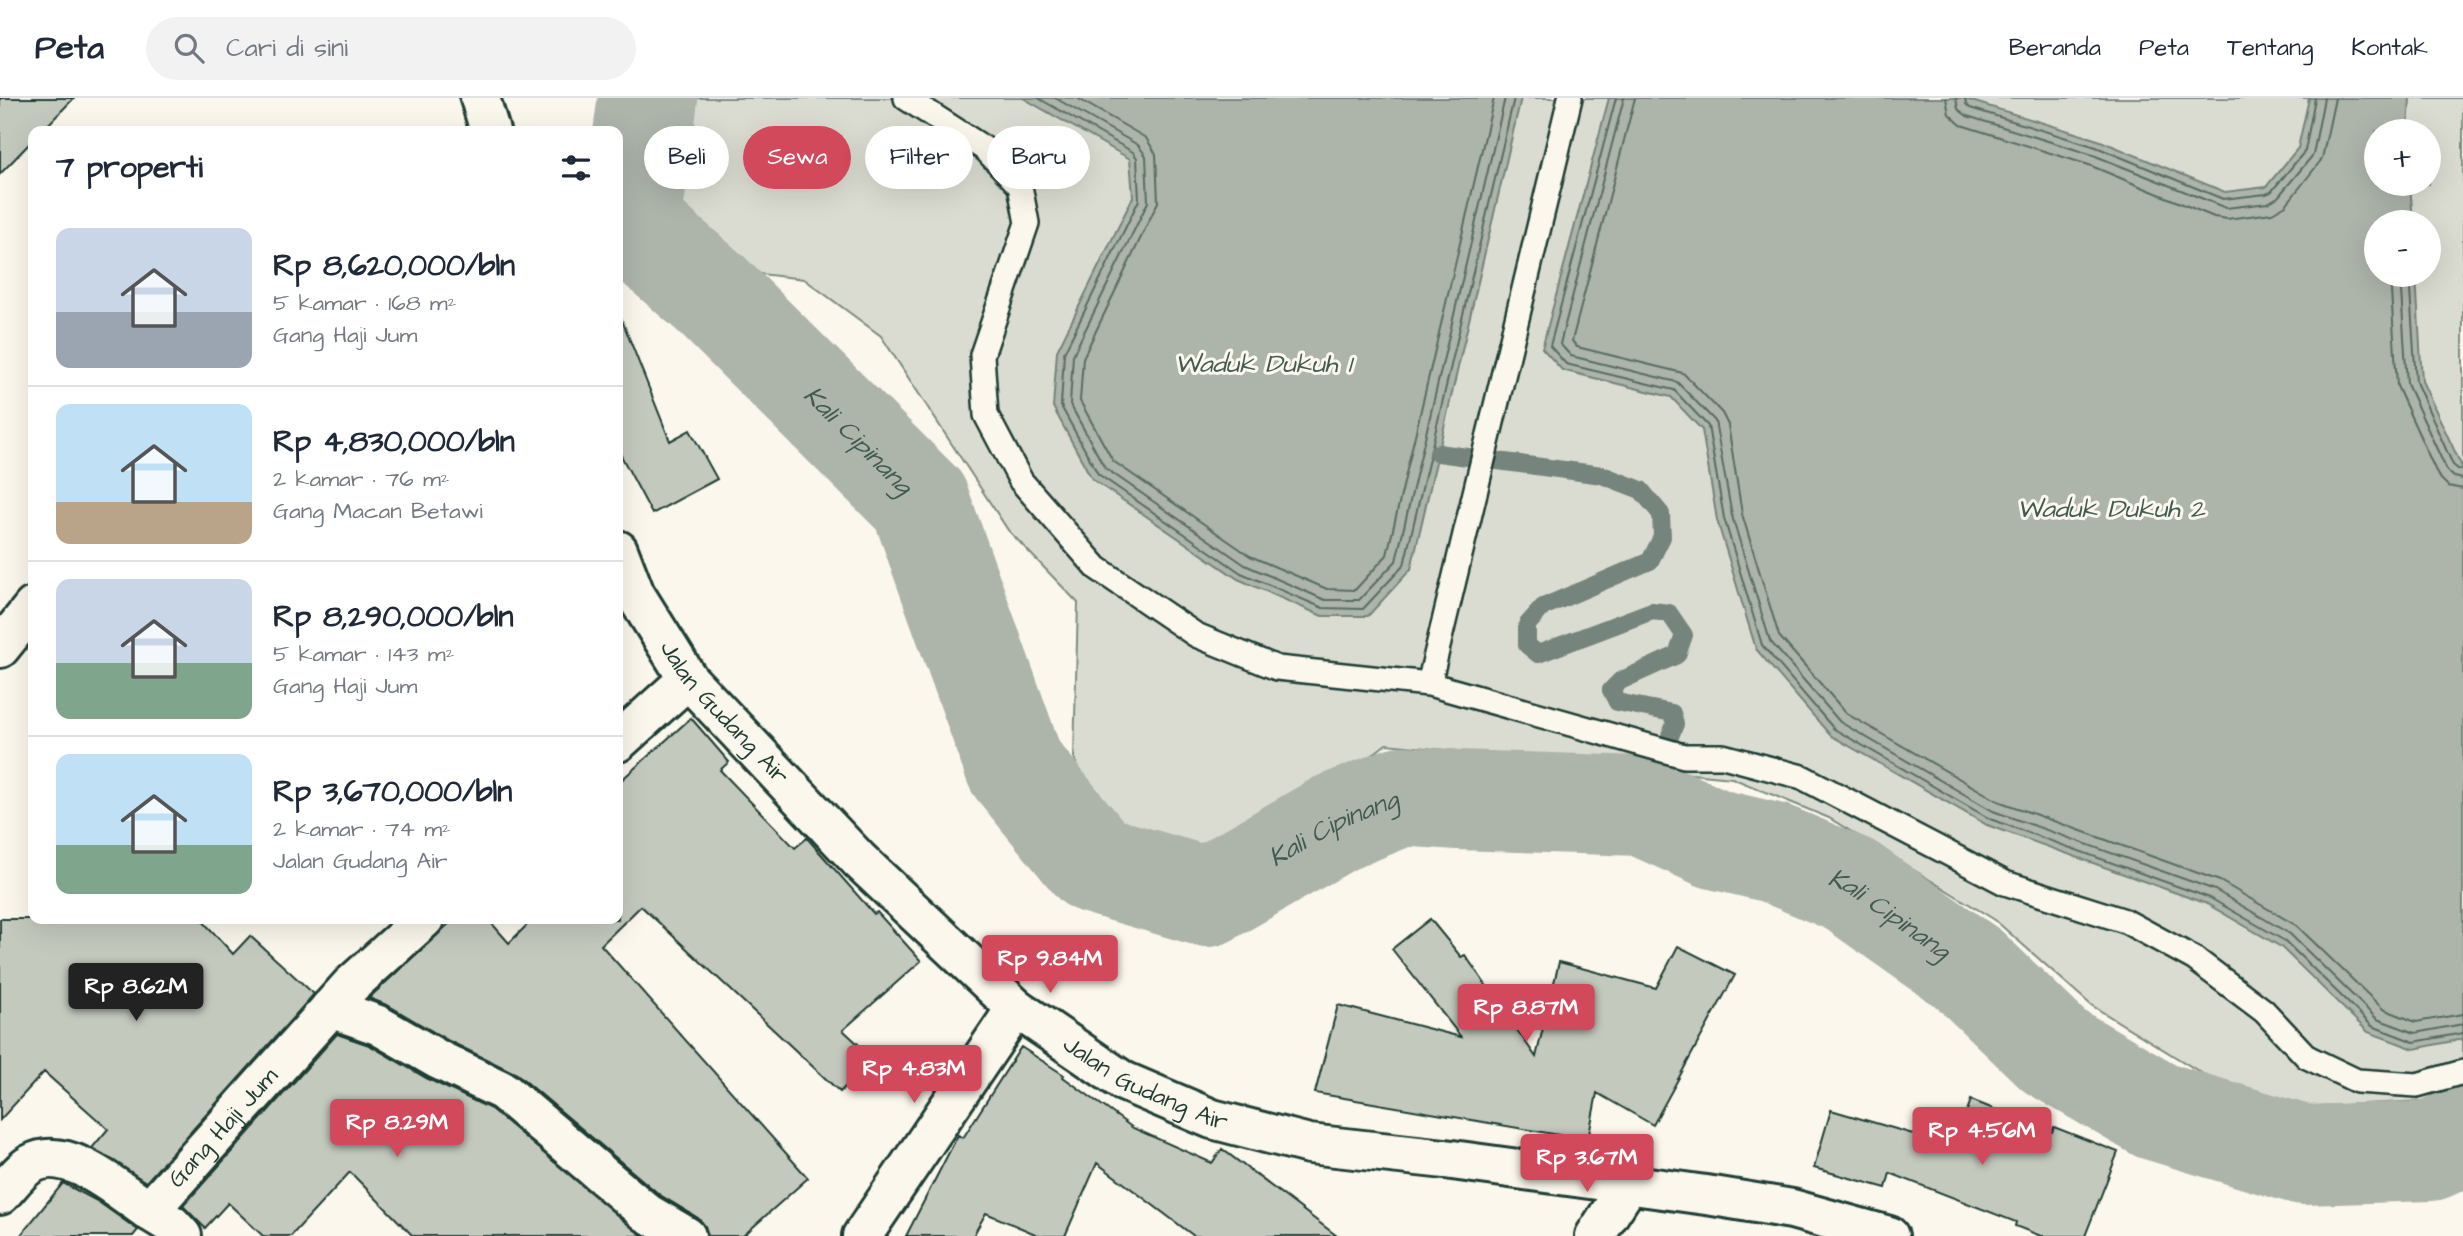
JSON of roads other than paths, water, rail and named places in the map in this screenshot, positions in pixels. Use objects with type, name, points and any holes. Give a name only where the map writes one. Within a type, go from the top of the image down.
[{"type":"street","name":"Jalan Gudang Air","points":[[623,563],[635,594],[688,679],[859,860],[1016,1008],[1123,1081],[1212,1119],[1309,1144],[1445,1159],[1792,1209],[1889,1236]]},
{"type":"street","points":[[0,648],[28,613]]},
{"type":"street","points":[[623,738],[688,679]]},
{"type":"street","name":"Gang Haji Jum","points":[[149,1211],[351,985],[418,924]]},
{"type":"street","points":[[330,1008],[378,1025],[439,1060],[503,1090],[647,1213],[686,1236]]},
{"type":"street","points":[[862,1236],[1016,1008]]},
{"type":"street","points":[[0,1195],[31,1164],[50,1159],[62,1160],[79,1165],[100,1177],[172,1225],[182,1236]]},
{"type":"street","points":[[1595,1236],[1629,1184]]},
{"type":"lane","points":[[906,98],[985,149],[1020,186],[1027,223],[982,355],[986,415],[1021,481],[1097,568],[1196,635],[1277,668],[1429,684],[1685,757],[1723,755],[1802,777],[2005,883],[2125,921],[2195,959],[2264,1011],[2307,1057],[2357,1081],[2417,1085],[2463,1072]]},
{"type":"lane","points":[[1429,684],[1570,98]]},
{"type":"water","name":"Waduk Dukuh 1","points":[[1023,98],[1521,98],[1411,569],[1368,616],[1322,616],[1238,579],[1092,479],[1053,407],[1057,351],[1133,197],[1130,159],[1090,136],[1090,126],[1072,126]]},
{"type":"water","name":"Waduk Dukuh 2","points":[[1609,98],[1962,98],[2098,140],[2225,192],[2266,187],[2298,148],[2309,98],[2410,98],[2409,119],[2364,119],[2364,196],[2411,196],[2412,210],[2364,210],[2364,287],[2417,287],[2422,381],[2463,469],[2463,1039],[2414,1049],[2368,1032],[2281,947],[2207,904],[1987,825],[1830,735],[1756,649],[1717,520],[1702,430],[1671,397],[1562,370],[1542,348]]},
{"type":"waterway","name":"Kali Cipinang","points":[[648,98],[631,224],[710,293],[920,502],[1015,767],[1094,864],[1207,897],[1335,823],[1402,796],[1642,806],[1715,839],[1774,853],[1850,885],[1969,969],[2054,1051],[2157,1111],[2303,1155],[2430,1151],[2463,1136]]},
{"type":"waterway","points":[[1438,453],[1602,475],[1641,490],[1661,514],[1662,537],[1650,561],[1543,607],[1527,625],[1527,645],[1538,654],[1652,611],[1669,613],[1684,635],[1677,655],[1620,681],[1611,690],[1617,702],[1672,713],[1675,724],[1642,806]]}]
